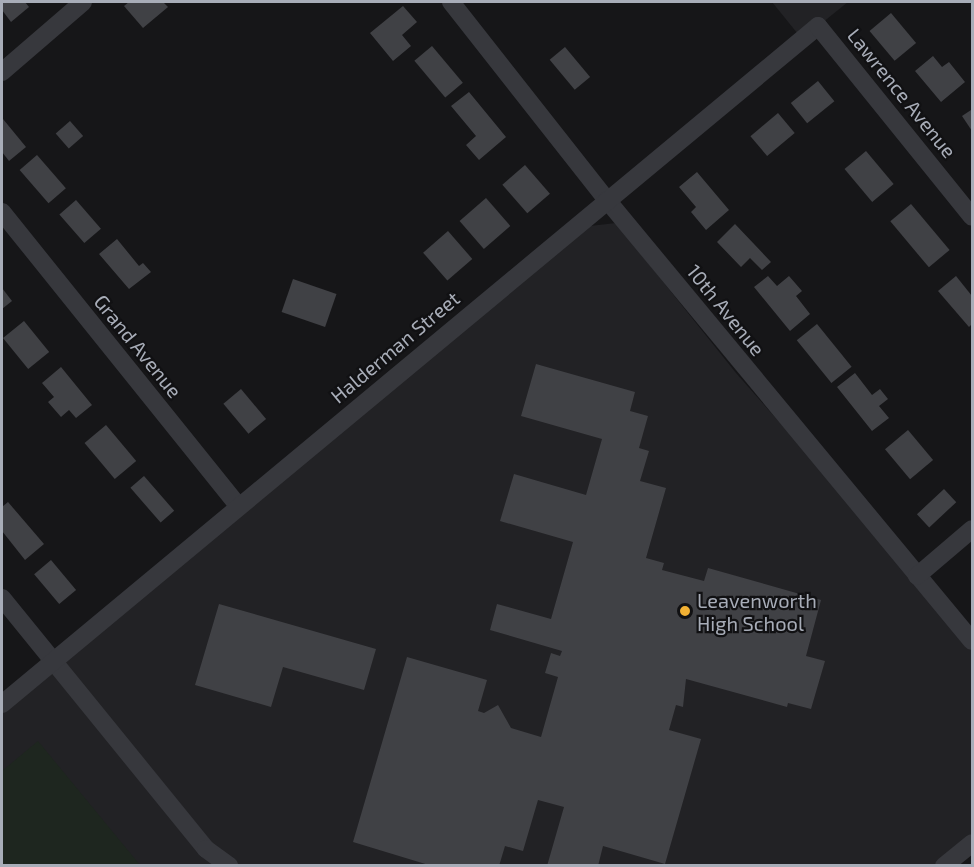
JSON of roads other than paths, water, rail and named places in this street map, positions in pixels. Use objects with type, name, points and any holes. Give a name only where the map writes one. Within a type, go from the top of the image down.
[{"type":"street","name":"10th Avenue","points":[[451,2],[607,200],[972,641]]},
{"type":"street","points":[[2,72],[79,3]]},
{"type":"street","name":"Halderman Street","points":[[2,704],[818,26]]},
{"type":"street","name":"Lawrence Avenue","points":[[818,26],[972,217]]},
{"type":"street","name":"Grand Avenue","points":[[2,212],[238,507]]},
{"type":"street","points":[[916,576],[972,529]]},
{"type":"street","points":[[2,598],[51,662],[206,849],[229,866]]},
{"type":"street","points":[[944,866],[972,843]]},
{"type":"place","name":"Leavenworth High School","points":[[685,611]]}]
